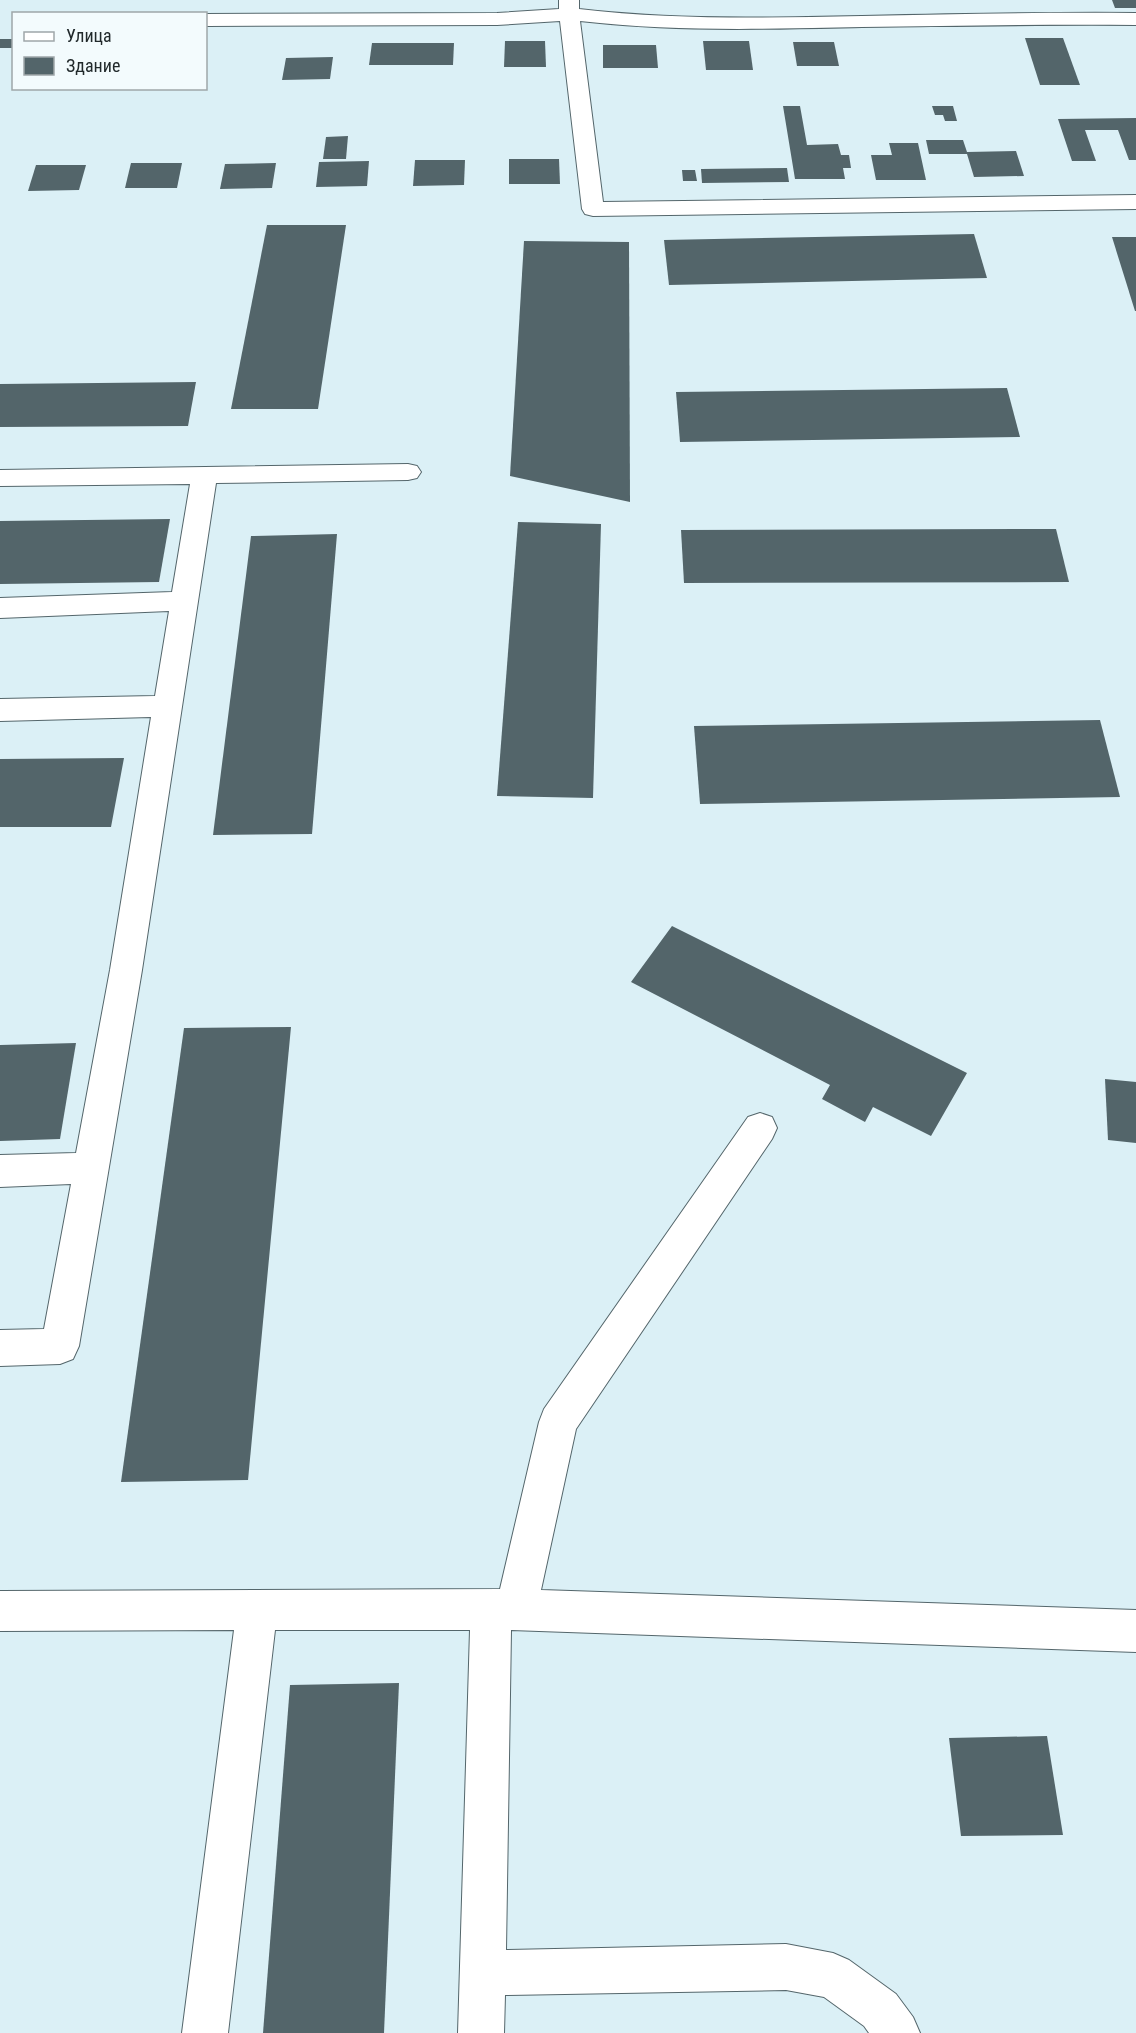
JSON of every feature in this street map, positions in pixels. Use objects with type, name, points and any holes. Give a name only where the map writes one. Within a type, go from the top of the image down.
[{"type":"street","points":[[569,7],[593,209],[1136,202]]},
{"type":"street","points":[[207,20],[497,19],[569,7],[641,22],[740,24],[1039,18],[1136,19]]},
{"type":"street","points":[[0,478],[408,472]]},
{"type":"street","points":[[0,1348],[60,1346],[168,706],[204,475]]},
{"type":"street","points":[[0,608],[185,601]]},
{"type":"street","points":[[0,710],[168,706]]},
{"type":"street","points":[[481,2033],[482,1973],[503,1609],[558,1422],[760,1128]]},
{"type":"street","points":[[0,1171],[91,1168]]},
{"type":"street","points":[[0,1611],[503,1609],[1136,1631]]},
{"type":"street","points":[[205,2033],[257,1610]]},
{"type":"street","points":[[482,1973],[786,1967],[832,1976],[880,2010],[897,2033]]},
{"type":"building","points":[[1112,0],[1136,0],[1136,8],[1115,8]]},
{"type":"building","points":[[1025,38],[1063,38],[1080,85],[1040,85]]},
{"type":"building","points":[[0,39],[12,39],[12,48],[0,48]]},
{"type":"building","points":[[505,41],[545,41],[546,67],[504,67]]},
{"type":"building","points":[[703,41],[749,41],[753,70],[706,70]]},
{"type":"building","points":[[793,42],[834,42],[839,66],[797,66]]},
{"type":"building","points":[[372,43],[454,43],[453,65],[369,65]]},
{"type":"building","points":[[603,45],[656,45],[658,68],[603,68]]},
{"type":"building","points":[[333,57],[330,79],[282,80],[286,58]]},
{"type":"building","points":[[783,106],[800,106],[807,145],[838,144],[841,155],[849,155],[851,168],[843,168],[845,179],[795,179]]},
{"type":"building","points":[[932,106],[953,106],[957,121],[945,121],[943,115],[935,115]]},
{"type":"building","points":[[1136,118],[1136,160],[1129,160],[1118,130],[1085,130],[1096,161],[1072,161],[1058,119]]},
{"type":"building","points":[[348,136],[346,159],[323,159],[326,137]]},
{"type":"building","points":[[926,140],[963,140],[967,152],[1016,151],[1024,176],[974,177],[967,154],[929,154]]},
{"type":"building","points":[[889,143],[918,143],[926,180],[876,180],[871,155],[892,155]]},
{"type":"building","points":[[509,159],[559,159],[560,184],[509,184]]},
{"type":"building","points":[[415,160],[465,160],[464,185],[413,186]]},
{"type":"building","points":[[369,161],[367,186],[316,187],[319,162]]},
{"type":"building","points":[[131,163],[182,163],[177,188],[125,188]]},
{"type":"building","points":[[276,163],[272,188],[220,189],[225,164]]},
{"type":"building","points":[[36,165],[86,165],[79,190],[28,191]]},
{"type":"building","points":[[787,168],[789,182],[702,183],[701,169]]},
{"type":"building","points":[[682,170],[695,170],[697,181],[683,181]]},
{"type":"building","points":[[267,225],[346,225],[318,409],[231,409]]},
{"type":"building","points":[[974,234],[987,278],[669,285],[664,240]]},
{"type":"building","points":[[1112,237],[1136,237],[1136,311],[1135,311]]},
{"type":"building","points":[[524,241],[629,242],[630,502],[510,476]]},
{"type":"building","points":[[196,382],[188,426],[0,427],[0,384]]},
{"type":"building","points":[[1007,388],[1020,437],[680,442],[676,392]]},
{"type":"building","points":[[170,519],[159,582],[0,584],[0,521]]},
{"type":"building","points":[[518,522],[601,524],[593,798],[497,796]]},
{"type":"building","points":[[1056,529],[1069,582],[684,583],[681,530]]},
{"type":"building","points":[[337,534],[312,834],[213,835],[251,536]]},
{"type":"building","points":[[1100,720],[1120,797],[700,804],[694,726]]},
{"type":"building","points":[[124,758],[111,827],[0,827],[0,759]]},
{"type":"building","points":[[672,926],[967,1073],[931,1136],[873,1107],[865,1122],[822,1099],[830,1085],[631,982]]},
{"type":"building","points":[[291,1027],[248,1480],[121,1482],[184,1028]]},
{"type":"building","points":[[76,1043],[60,1139],[0,1141],[0,1045]]},
{"type":"building","points":[[1105,1079],[1136,1082],[1136,1143],[1108,1140]]},
{"type":"building","points":[[399,1683],[384,2033],[263,2033],[290,1685]]},
{"type":"building","points":[[1047,1736],[1063,1835],[961,1836],[949,1738]]}]
